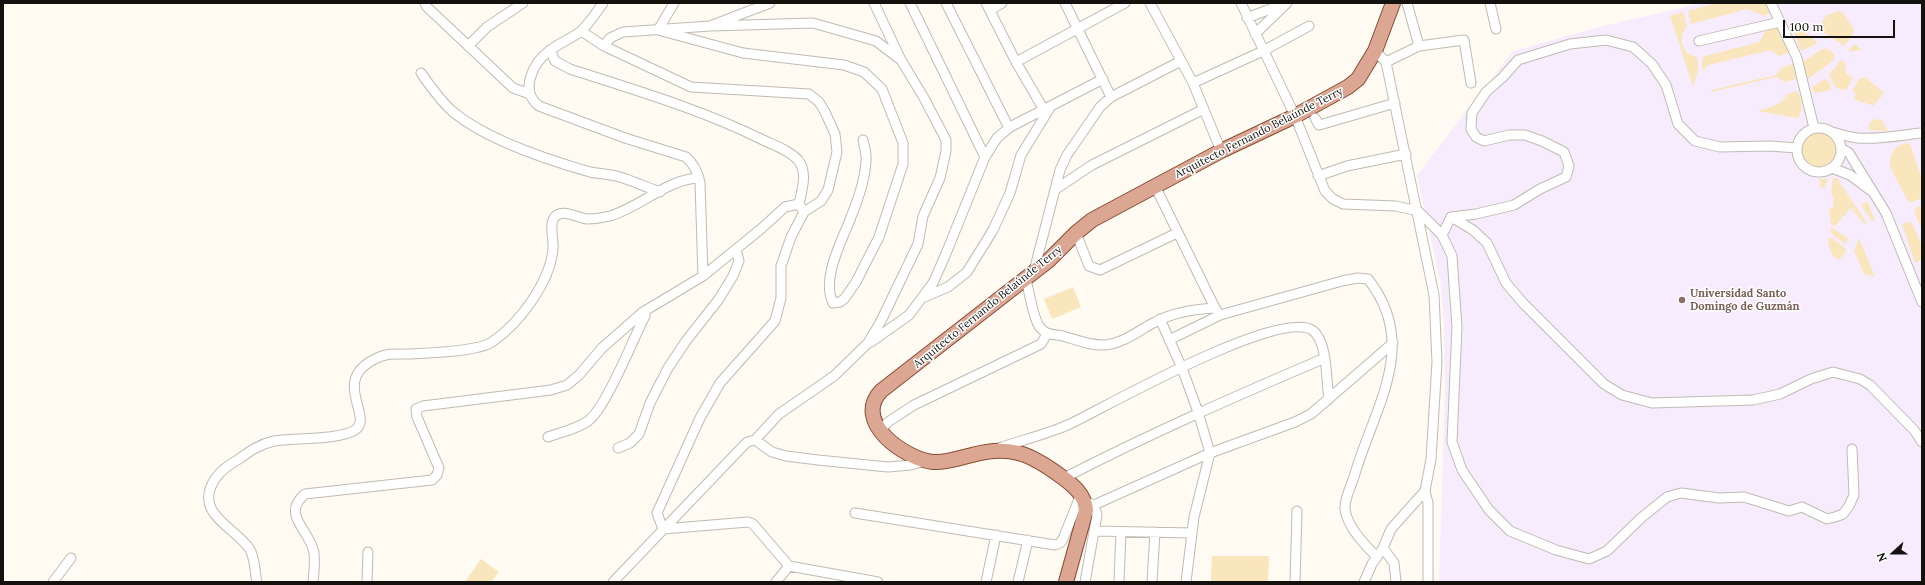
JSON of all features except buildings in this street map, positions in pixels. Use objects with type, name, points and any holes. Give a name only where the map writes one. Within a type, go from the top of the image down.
[{"type":"main road","name":"Arquitecto Fernando Belaúnde Terry","points":[[1087,501],[1064,478],[1025,454],[1006,450],[992,450],[946,462],[924,461],[902,451],[880,431],[876,423],[873,406],[875,400],[881,391],[1030,276],[1048,261],[1076,233],[1112,208],[1221,151],[1295,116],[1348,87],[1358,79],[1375,51],[1393,3]]},
{"type":"main road","points":[[1066,582],[1086,515],[1087,501]]},
{"type":"street","points":[[425,3],[513,88],[530,94]]},
{"type":"street","points":[[468,46],[487,27],[523,3]]},
{"type":"street","points":[[603,3],[581,31],[550,50],[541,58],[534,68],[529,84],[530,94],[539,106],[625,138],[686,157],[695,168],[699,178],[703,276]]},
{"type":"street","points":[[658,30],[674,3]]},
{"type":"street","points":[[710,26],[770,3]]},
{"type":"street","points":[[868,343],[881,321],[918,244],[922,216],[940,178],[946,151],[946,140],[901,60],[874,3]]},
{"type":"street","points":[[910,3],[984,157]]},
{"type":"street","points":[[946,3],[1009,128]]},
{"type":"street","points":[[1002,3],[988,6],[1016,62],[1048,108]]},
{"type":"street","points":[[1065,3],[1111,97]]},
{"type":"street","points":[[1016,62],[1125,3]]},
{"type":"street","points":[[1150,3],[1193,83],[1221,151]]},
{"type":"street","points":[[1241,3],[1295,116],[1325,191],[1333,199],[1343,204],[1396,206],[1418,211],[1442,235],[1452,256],[1457,327],[1452,442],[1462,470],[1489,510],[1510,531],[1556,550],[1589,559],[1607,551],[1641,518],[1667,497],[1682,493],[1719,498],[1744,497],[1789,511],[1802,507],[1827,519],[1835,518],[1843,514],[1854,495],[1852,449]]},
{"type":"street","points":[[1247,18],[1286,3]]},
{"type":"street","points":[[1255,34],[1286,3]]},
{"type":"street","points":[[1408,3],[1420,46]]},
{"type":"street","points":[[1490,3],[1496,29]]},
{"type":"street","points":[[1771,3],[1797,58],[1814,128]]},
{"type":"street","points":[[1699,41],[1780,22]]},
{"type":"street","points":[[604,46],[610,38],[623,32],[710,26],[813,23],[876,40],[901,60]]},
{"type":"street","points":[[1193,83],[1263,51],[1309,26]]},
{"type":"street","points":[[658,30],[743,54],[844,65],[864,72],[882,89],[903,143],[903,164],[879,237],[856,282],[845,298],[840,302],[833,303],[829,295],[831,273],[840,243],[852,216],[867,159],[862,140]]},
{"type":"street","points":[[581,31],[604,46],[691,87],[809,94],[819,102],[835,134],[837,152],[828,190],[821,201],[804,212],[791,237],[781,266],[781,298],[775,321],[720,383],[700,418],[657,513],[663,529]]},
{"type":"street","points":[[1386,62],[1420,46],[1464,40],[1471,84]]},
{"type":"street","points":[[1451,217],[1476,214],[1514,206],[1540,189],[1566,177],[1568,166],[1564,152],[1556,147],[1525,135],[1508,135],[1484,141],[1476,137],[1471,129],[1471,121],[1472,113],[1486,92],[1503,77],[1518,60],[1570,44],[1606,40],[1633,48],[1652,64],[1666,85],[1678,124],[1695,141],[1720,147],[1770,146],[1797,148]]},
{"type":"street","points":[[550,50],[552,57],[560,65],[734,125],[785,151],[798,160],[803,170],[804,183],[799,204],[804,212]]},
{"type":"street","points":[[1375,51],[1386,62],[1418,211],[1434,295],[1437,362],[1431,459],[1425,491],[1428,503],[1428,582]]},
{"type":"street","points":[[1181,61],[1111,97],[1100,107],[1067,155],[1060,170],[1030,276],[1036,320],[1047,334],[1094,344],[1106,344],[1124,339],[1160,319],[1206,308],[1218,311]]},
{"type":"street","points":[[421,73],[438,96],[452,111],[471,124],[506,142],[561,163],[592,172],[619,177],[660,192]]},
{"type":"street","points":[[614,582],[747,442],[755,440],[779,414],[834,376],[868,343],[909,315],[933,283],[946,256],[984,157],[997,138],[1009,128],[1103,79]]},
{"type":"street","points":[[1315,118],[1319,125],[1395,103]]},
{"type":"street","points":[[921,298],[948,287],[967,272],[993,230],[1010,193],[1021,155],[1048,108]]},
{"type":"street","points":[[1056,188],[1092,165],[1204,109]]},
{"type":"street","points":[[1832,132],[1838,139],[1841,148],[1841,157],[1829,170],[1820,172],[1811,171],[1801,161],[1797,148],[1803,136],[1814,128],[1824,128],[1832,132],[1856,138],[1903,137],[1922,133]]},
{"type":"street","points":[[1841,148],[1849,153],[1886,213],[1922,302]]},
{"type":"street","points":[[1318,176],[1347,166],[1406,154]]},
{"type":"street","points":[[1832,168],[1850,175],[1876,195]]},
{"type":"street","points":[[257,582],[255,564],[247,545],[217,518],[210,506],[209,491],[221,472],[253,449],[267,443],[328,436],[355,430],[360,425],[361,418],[354,391],[354,380],[361,370],[370,362],[390,354],[407,354],[482,347],[493,342],[511,325],[535,295],[546,276],[553,249],[552,222],[556,216],[563,213],[583,219],[604,217],[620,212],[678,182],[699,178]]},
{"type":"street","points":[[1155,186],[1177,233],[1218,311]]},
{"type":"street","points":[[313,582],[314,553],[311,544],[297,519],[295,511],[299,500],[305,494],[432,480],[437,475],[439,468],[417,417],[416,409],[423,406],[551,390],[568,385],[602,348],[645,311],[703,276],[736,250],[785,207],[799,204]]},
{"type":"street","points":[[1442,235],[1451,217]]},
{"type":"street","points":[[1451,217],[1473,230],[1487,243],[1506,283],[1523,303],[1604,384],[1622,394],[1652,403],[1753,400],[1780,394],[1833,372],[1860,379],[1870,385],[1914,430],[1922,442]]},
{"type":"street","points":[[1076,233],[1089,266],[1100,270],[1177,233]]},
{"type":"street","points":[[618,448],[630,444],[639,434],[650,403],[668,368],[733,276],[739,261],[736,250]]},
{"type":"street","points":[[1170,340],[1218,311],[1342,281],[1358,278],[1368,279],[1377,290],[1383,302],[1394,350],[1383,397],[1358,461],[1345,509],[1353,528],[1376,557]]},
{"type":"street","points":[[548,437],[576,428],[596,414],[609,391],[645,316],[645,311]]},
{"type":"street","points":[[1160,319],[1182,368],[1198,412],[1210,453],[1194,517],[1186,582]]},
{"type":"street","points":[[992,450],[1069,424],[1116,399],[1246,339],[1284,328],[1306,327],[1313,330],[1319,336],[1325,358],[1329,399]]},
{"type":"street","points":[[880,431],[888,422],[914,406],[1041,344],[1047,334]]},
{"type":"street","points":[[855,513],[1055,545],[1060,543],[1063,539],[1087,501],[1294,422],[1311,414],[1393,343]]},
{"type":"street","points":[[1064,478],[1128,445],[1198,412],[1325,358]]},
{"type":"street","points":[[755,440],[772,452],[786,456],[818,460],[888,467],[911,465],[924,461]]},
{"type":"street","points":[[1364,582],[1372,564],[1383,548],[1391,529],[1425,491]]},
{"type":"street","points":[[1084,582],[1097,515],[1087,501]]},
{"type":"street","points":[[1295,582],[1297,511]]},
{"type":"street","points":[[663,529],[748,522],[753,524],[789,566],[878,582]]},
{"type":"street","points":[[1095,531],[1192,533]]},
{"type":"street","points":[[1119,582],[1121,532]]},
{"type":"street","points":[[1152,582],[1155,532]]},
{"type":"street","points":[[986,582],[996,535]]},
{"type":"street","points":[[1018,582],[1028,540]]},
{"type":"street","points":[[1383,548],[1394,563],[1396,582]]},
{"type":"street","points":[[367,582],[368,552]]},
{"type":"street","points":[[53,582],[72,558]]},
{"type":"street","points":[[776,582],[789,566]]},
{"type":"shaded area","name":"Universidad Santo Domingo de Guzmán","points":[[1704,3],[1922,3],[1922,582],[1439,582],[1445,392],[1444,320],[1440,281],[1417,175],[1513,51],[1607,25]]},
{"type":"shaded area","points":[[1716,3],[1766,3],[1771,13],[1764,16],[1747,9],[1691,24],[1688,11]]},
{"type":"shaded area","points":[[1839,11],[1843,13],[1854,30],[1853,34],[1844,46],[1823,32],[1822,27],[1823,21],[1827,15]]},
{"type":"shaded area","points":[[1683,12],[1687,26],[1682,36],[1683,46],[1687,53],[1697,57],[1698,61],[1698,72],[1693,87],[1670,16]]},
{"type":"shaded area","points":[[1790,23],[1801,29],[1818,43],[1801,51]]},
{"type":"shaded area","points":[[1779,27],[1789,51],[1788,53],[1779,56],[1770,50],[1709,65],[1702,71],[1702,57],[1759,42],[1767,29]]},
{"type":"shaded area","points":[[1855,44],[1861,50],[1849,52],[1849,49]]},
{"type":"shaded area","points":[[1824,48],[1828,49],[1835,55],[1833,61],[1808,79],[1802,62]]},
{"type":"shaded area","points":[[1841,60],[1845,62],[1846,73],[1853,78],[1847,89],[1843,90],[1835,87],[1829,75]]},
{"type":"shaded area","points":[[1793,64],[1796,79],[1785,82],[1776,77],[1711,92],[1711,90],[1776,75],[1781,68]]},
{"type":"shaded area","points":[[1865,77],[1883,92],[1883,95],[1873,106],[1860,102],[1854,98],[1856,94],[1852,91],[1859,79]]},
{"type":"shaded area","points":[[1825,79],[1830,83],[1831,90],[1815,93],[1813,92],[1812,87]]},
{"type":"shaded area","points":[[1797,91],[1801,100],[1801,107],[1799,117],[1797,118],[1757,111],[1778,104],[1787,94]]},
{"type":"shaded area","points":[[1875,119],[1882,120],[1888,131],[1869,130],[1869,124]]},
{"type":"shaded area","points":[[1820,133],[1830,136],[1835,141],[1838,151],[1835,161],[1830,166],[1820,169],[1810,166],[1805,161],[1802,151],[1805,141],[1810,136]]},
{"type":"shaded area","points":[[1902,144],[1910,144],[1922,179],[1922,198],[1909,203],[1890,167],[1890,158],[1893,151]]},
{"type":"shaded area","points":[[1819,178],[1828,178],[1825,188],[1821,188]]},
{"type":"shaded area","points":[[1833,178],[1839,179],[1840,183],[1867,223],[1864,224],[1851,208],[1835,226],[1831,225],[1829,208],[1833,208],[1834,197],[1831,193]]},
{"type":"shaded area","points":[[1867,201],[1875,220],[1872,221],[1861,205]]},
{"type":"shaded area","points":[[1922,205],[1922,231],[1914,211],[1917,207]]},
{"type":"shaded area","points":[[1909,222],[1912,223],[1922,246],[1922,260],[1915,263],[1902,224]]},
{"type":"shaded area","points":[[1831,227],[1848,238],[1846,244],[1834,236],[1830,231]]},
{"type":"shaded area","points":[[1828,238],[1832,238],[1846,249],[1845,253],[1839,260],[1834,257],[1830,251]]},
{"type":"shaded area","points":[[1859,238],[1875,277],[1864,274],[1854,251]]},
{"type":"shaded area","points":[[1073,287],[1081,307],[1052,319],[1044,299]]},
{"type":"shaded area","points":[[1212,556],[1269,556],[1268,582],[1211,582]]},
{"type":"shaded area","points":[[481,559],[499,572],[491,582],[465,582]]},
{"type":"place","name":"Universidad Santo Domingo de Guzmán","points":[[1682,300]]}]
